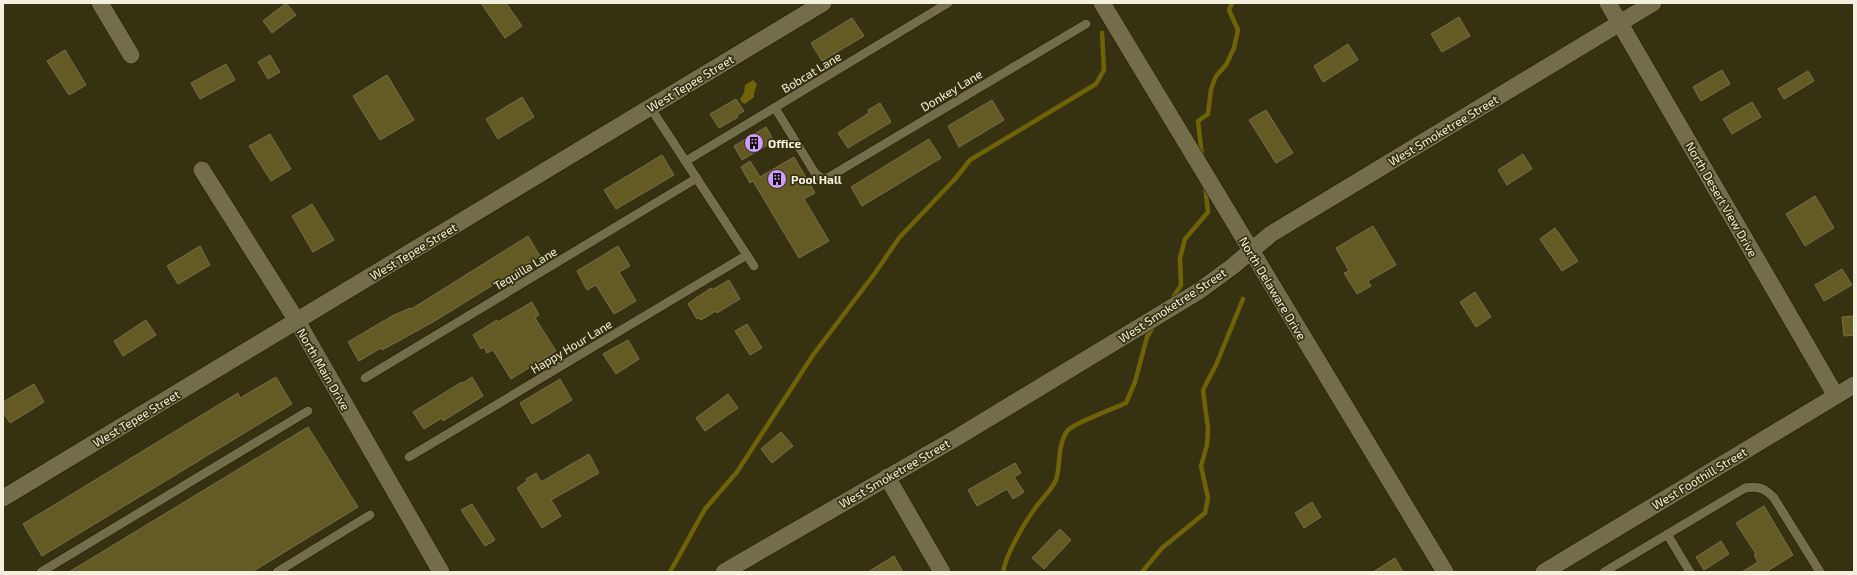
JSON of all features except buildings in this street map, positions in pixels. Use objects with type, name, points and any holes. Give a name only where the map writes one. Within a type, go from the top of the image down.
[{"type":"street","points":[[100,3],[131,55]]},
{"type":"street","name":"West Tepee Street","points":[[3,498],[823,3]]},
{"type":"street","name":"North Delaware Drive","points":[[1102,3],[1445,572]]},
{"type":"street","name":"North Desert View Drive","points":[[1608,3],[1836,396]]},
{"type":"street","name":"West Smoketree Street","points":[[724,572],[956,438],[1199,291],[1271,234],[1654,3]]},
{"type":"street","name":"North Main Drive","points":[[202,170],[297,321],[441,572]]},
{"type":"street","name":"West Foothill Street","points":[[1544,572],[1854,385]]},
{"type":"street","points":[[887,477],[942,572]]},
{"type":"lane","name":"Bobcat Lane","points":[[686,161],[948,3]]},
{"type":"lane","name":"Donkey Lane","points":[[775,108],[815,173],[823,179],[829,177],[1086,24]]},
{"type":"lane","points":[[650,107],[754,266]]},
{"type":"lane","name":"Tequilla Lane","points":[[365,378],[697,178]]},
{"type":"lane","name":"Happy Hour Lane","points":[[409,457],[747,255]]},
{"type":"lane","points":[[41,572],[308,411]]},
{"type":"lane","points":[[1604,572],[1745,488],[1755,486],[1767,490],[1774,498],[1820,572]]},
{"type":"lane","points":[[277,572],[370,515]]},
{"type":"lane","points":[[1667,534],[1690,572]]},
{"type":"shaded area","points":[[753,80],[757,84],[754,97],[745,104],[741,102],[740,99],[744,93],[745,85]]},
{"type":"waterway","points":[[1202,157],[1198,121],[1208,114],[1211,89],[1216,76],[1226,65],[1234,48],[1238,30],[1229,10],[1232,3]]},
{"type":"waterway","points":[[670,572],[705,509],[737,472],[813,355],[875,273],[899,238],[955,179],[970,160],[1096,84],[1104,70],[1102,33]]},
{"type":"waterway","points":[[1171,301],[1181,285],[1180,258],[1185,239],[1208,212],[1205,186]]},
{"type":"waterway","points":[[1142,572],[1162,548],[1205,513],[1208,498],[1201,466],[1207,445],[1208,429],[1203,390],[1216,365],[1243,299]]},
{"type":"waterway","points":[[1003,572],[1008,556],[1022,529],[1056,480],[1062,441],[1068,430],[1095,416],[1126,403],[1135,382],[1147,337],[1154,325]]},
{"type":"place","name":"Office","points":[[754,143]]},
{"type":"place","name":"Pool Hall","points":[[777,179]]}]
